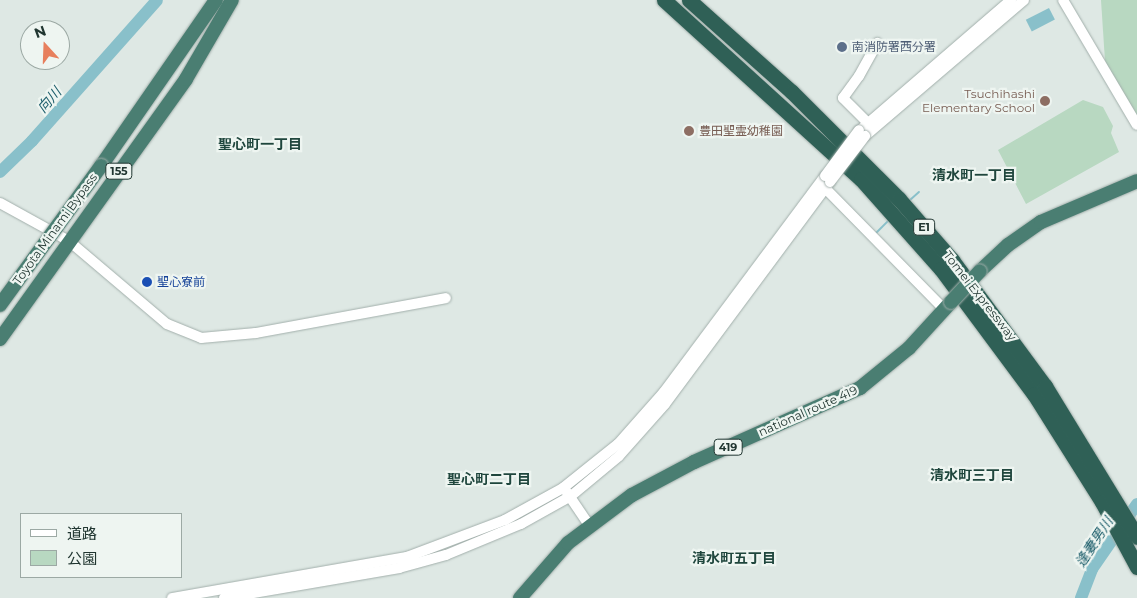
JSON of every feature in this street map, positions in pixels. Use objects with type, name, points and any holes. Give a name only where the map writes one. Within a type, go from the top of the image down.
[{"type":"highway","name":"Toyota Minami Bypass","points":[[162,80],[211,0]]},
{"type":"highway","name":"Toyota Minami Bypass","points":[[0,305],[162,80],[216,0]]},
{"type":"highway","name":"155","points":[[0,339],[186,78],[232,0]]},
{"type":"highway","name":"Tomei Expressway","points":[[664,0],[781,104],[860,179],[918,242],[1003,349],[1107,498]]},
{"type":"highway","name":"Tomei Expressway","points":[[688,0],[792,92],[893,193],[935,240],[1015,342],[1133,540],[1137,568]]},
{"type":"highway","name":"national route 419","points":[[520,598],[568,543],[589,525],[632,495],[694,462],[860,388],[909,348],[980,271],[1008,245],[1041,222],[1137,182]]},
{"type":"street","points":[[224,598],[399,568],[446,554],[521,524],[567,492],[618,444],[664,392],[826,182],[867,122],[1011,0]]},
{"type":"street","points":[[861,132],[1024,0]]},
{"type":"street","points":[[1063,0],[1137,125]]},
{"type":"street","points":[[867,122],[843,98],[860,76],[877,43]]},
{"type":"street","points":[[826,182],[948,306]]},
{"type":"street","points":[[0,203],[46,226],[69,242],[167,324],[201,338],[256,333],[446,298]]},
{"type":"street","points":[[567,492],[589,525]]},
{"type":"street","points":[[172,598],[407,557],[505,520],[567,492]]},
{"type":"green space","points":[[1101,0],[1137,0],[1137,118],[1112,81],[1105,61]]},
{"type":"green space","points":[[1083,100],[1103,107],[1113,126],[1111,133],[1119,152],[1026,204],[998,150]]},
{"type":"water","points":[[1049,8],[1055,20],[1032,31],[1026,20]]},
{"type":"waterway","name":"向川","points":[[0,172],[32,141],[157,0]]},
{"type":"waterway","points":[[910,200],[919,192]]},
{"type":"waterway","points":[[876,233],[890,219]]},
{"type":"waterway","name":"逢妻男川","points":[[1081,598],[1092,569],[1137,504]]},
{"type":"place","name":"南消防署西分署","points":[[842,47]]},
{"type":"place","name":"Tsuchihashi Elementary School","points":[[1045,101]]},
{"type":"place","name":"豊田聖霊幼稚園","points":[[689,131]]},
{"type":"place","name":"聖心寮前","points":[[147,282]]},
{"type":"district","name":"聖心町一丁目","points":[[260,144]]},
{"type":"district","name":"清水町一丁目","points":[[974,175]]},
{"type":"district","name":"清水町三丁目","points":[[972,475]]},
{"type":"district","name":"聖心町二丁目","points":[[489,479]]},
{"type":"district","name":"清水町五丁目","points":[[734,558]]}]
